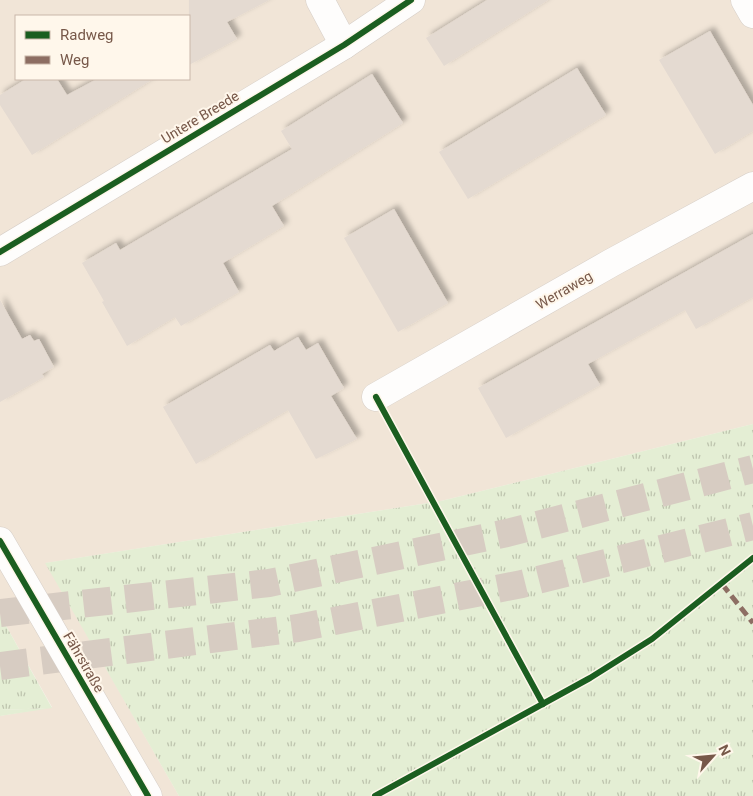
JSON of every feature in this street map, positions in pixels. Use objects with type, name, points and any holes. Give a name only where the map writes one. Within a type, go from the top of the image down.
[{"type":"street","points":[[320,0],[344,45]]},
{"type":"street","name":"Untere Breede","points":[[0,252],[344,45],[412,0]]},
{"type":"street","points":[[745,0],[753,14]]},
{"type":"street","name":"Werraweg","points":[[376,397],[753,186]]},
{"type":"street","name":"Fährstraße","points":[[0,541],[148,796]]},
{"type":"shaded area","points":[[0,0],[753,0],[753,424],[441,501],[46,563],[179,796],[0,796],[0,716],[52,707],[0,615]]},
{"type":"green space","points":[[753,424],[753,796],[179,796],[45,563],[441,501]]},
{"type":"green space","points":[[0,615],[52,708],[0,710]]},
{"type":"green space","points":[[52,708],[0,716],[0,710]]},
{"type":"building","points":[[189,0],[269,0],[227,22],[237,39],[190,64]]},
{"type":"building","points":[[487,0],[548,0],[444,66],[426,38]]},
{"type":"building","points":[[710,31],[753,105],[753,131],[715,154],[659,60]]},
{"type":"building","points":[[577,68],[606,115],[468,199],[439,152]]},
{"type":"building","points":[[372,74],[403,123],[272,206],[284,226],[223,263],[239,292],[181,326],[175,317],[127,346],[82,263],[116,243],[120,250],[292,149],[281,131]]},
{"type":"building","points":[[24,80],[58,80],[67,95],[95,80],[151,80],[32,155],[0,105],[0,95]]},
{"type":"building","points":[[394,209],[448,303],[398,332],[344,238]]},
{"type":"building","points":[[753,234],[753,297],[696,329],[685,310],[588,364],[600,385],[506,438],[478,388]]},
{"type":"building","points":[[0,300],[22,339],[30,335],[34,341],[39,339],[54,367],[42,374],[44,377],[0,402]]},
{"type":"building","points":[[298,337],[306,350],[318,343],[344,388],[331,396],[357,439],[316,459],[288,410],[196,464],[163,407],[270,345],[274,351]]},
{"type":"tunnel","points":[[0,613],[269,583],[507,533],[753,469]]},
{"type":"tunnel","points":[[0,666],[298,628],[522,584],[753,526]]},
{"type":"marked path","points":[[722,584],[753,623]]},
{"type":"cycle path","points":[[0,252],[344,45],[411,0]]},
{"type":"cycle path","points":[[376,397],[543,704]]},
{"type":"cycle path","points":[[0,541],[148,796]]},
{"type":"cycle path","points":[[375,796],[590,678],[652,639],[753,558]]}]
